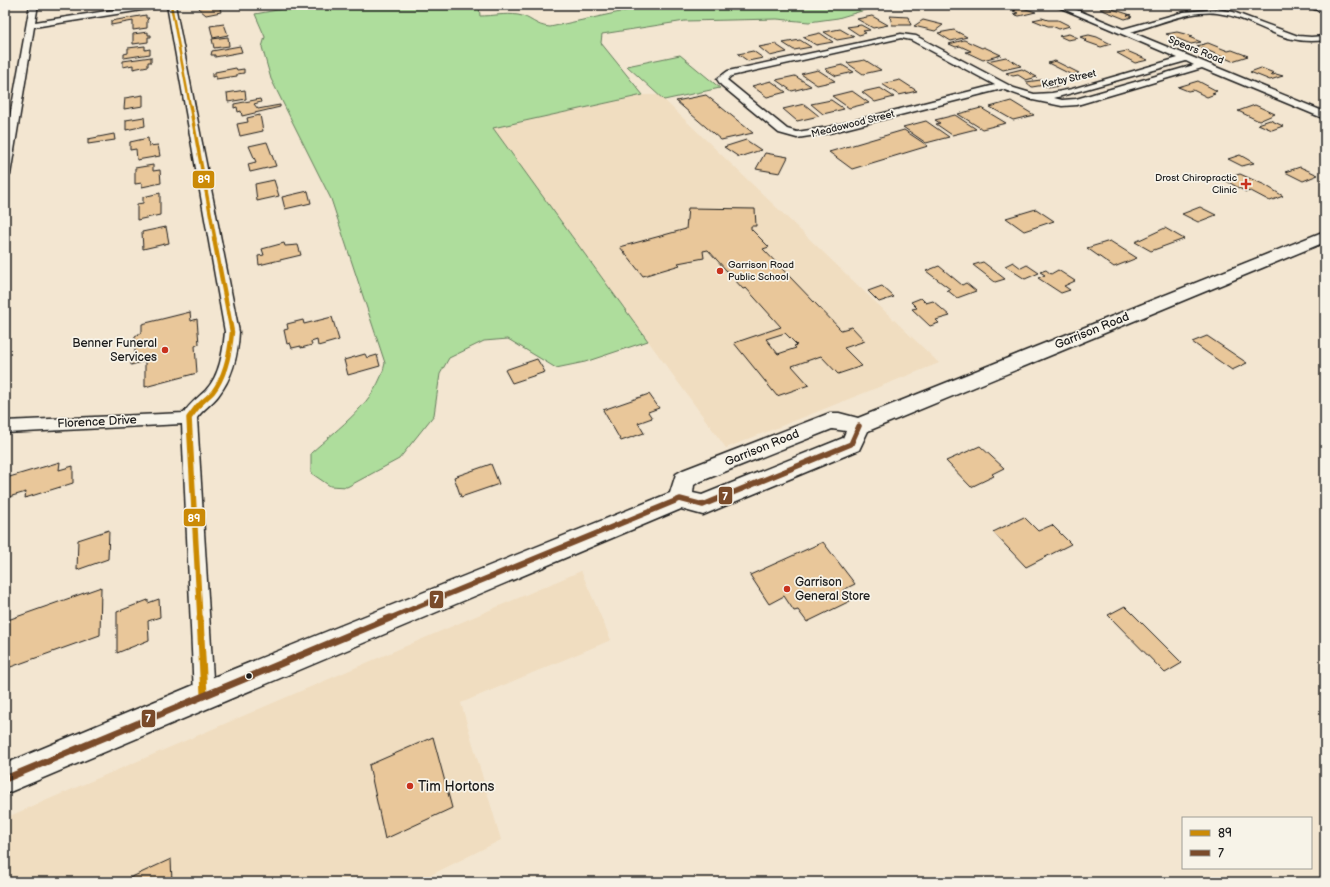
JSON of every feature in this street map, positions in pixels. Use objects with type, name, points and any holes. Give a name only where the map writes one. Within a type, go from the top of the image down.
[{"type":"main road","name":"Garrison Road","points":[[680,499],[684,480],[690,476],[830,421],[839,421],[859,426],[1325,236]]},
{"type":"main road","points":[[5,779],[204,695],[680,499],[703,505],[851,444],[859,426]]},
{"type":"street","points":[[5,175],[34,5]]},
{"type":"street","points":[[30,25],[161,5]]},
{"type":"street","points":[[171,5],[232,332],[230,351],[222,378],[212,393],[194,408],[190,418],[204,695]]},
{"type":"street","name":"Spears Road","points":[[1058,5],[1325,116]]},
{"type":"street","points":[[1308,5],[1325,11]]},
{"type":"street","points":[[1122,32],[1210,10],[1225,13],[1304,41],[1325,38]]},
{"type":"street","name":"Meadowood Street","points":[[901,36],[914,38],[1003,86],[829,130],[797,135],[783,131],[724,83],[722,79],[728,74],[901,36]]},
{"type":"street","name":"Kerby Street","points":[[1033,97],[1052,96],[1074,91],[1187,58]]},
{"type":"street","name":"Kerby Street","points":[[1033,97],[1062,103],[1077,102],[1203,65]]},
{"type":"street","points":[[1003,86],[1033,97]]},
{"type":"street","name":"Florence Drive","points":[[5,427],[190,418]]},
{"type":"shaded area","name":"Garrison Road Public School","points":[[643,95],[659,95],[939,363],[726,448],[493,128]]},
{"type":"shaded area","points":[[581,571],[611,640],[461,703],[501,840],[417,882],[5,882],[5,818]]},
{"type":"green space","points":[[305,5],[479,5],[480,16],[513,14],[522,16],[540,25],[550,27],[653,5],[882,5],[838,18],[809,22],[777,19],[685,21],[602,34],[601,43],[643,95],[493,128],[648,341],[585,362],[556,368],[508,339],[484,341],[449,358],[440,374],[434,415],[399,459],[347,487],[330,486],[311,473],[311,453],[356,413],[366,402],[381,377],[385,363],[331,199],[271,79],[262,47],[265,37],[255,14]]},
{"type":"green space","points":[[680,55],[720,88],[664,100],[627,66]]},
{"type":"building","points":[[219,5],[221,12],[206,15],[200,10],[199,7]]},
{"type":"building","points":[[1004,5],[1019,5],[1024,7],[1022,8],[1036,12],[1019,16],[1013,14],[1018,13],[1013,11],[1016,10]]},
{"type":"building","points":[[1109,8],[1131,15],[1127,15],[1132,17],[1125,19],[1100,9]]},
{"type":"building","points":[[146,15],[146,18],[149,18],[147,20],[147,28],[133,30],[133,21],[111,25],[111,21]]},
{"type":"building","points":[[872,16],[888,25],[873,28],[857,19]]},
{"type":"building","points":[[890,16],[908,17],[911,25],[892,25]]},
{"type":"building","points":[[1042,18],[1048,20],[1058,20],[1070,26],[1059,29],[1033,20]]},
{"type":"building","points":[[923,20],[943,25],[935,31],[914,26]]},
{"type":"building","points":[[224,24],[228,35],[213,38],[210,26]]},
{"type":"building","points":[[861,25],[870,30],[863,31],[866,33],[859,35],[847,27]]},
{"type":"building","points":[[840,29],[854,37],[837,40],[824,32]]},
{"type":"building","points":[[954,30],[967,37],[951,41],[938,33]]},
{"type":"building","points":[[148,32],[148,35],[151,35],[151,37],[148,37],[148,42],[133,44],[133,34]]},
{"type":"building","points":[[1177,32],[1193,36],[1189,37],[1201,42],[1191,44],[1166,34]]},
{"type":"building","points":[[820,33],[833,42],[816,45],[803,37]]},
{"type":"building","points":[[1069,34],[1078,38],[1068,40],[1059,36]]},
{"type":"building","points":[[1089,35],[1111,44],[1101,47],[1084,41],[1087,40],[1080,37]]},
{"type":"building","points":[[228,37],[229,46],[214,48],[212,39]]},
{"type":"building","points":[[800,40],[811,47],[794,50],[783,43]]},
{"type":"building","points":[[964,40],[1001,55],[983,60],[966,52],[971,51],[960,46],[956,47],[949,44]]},
{"type":"building","points":[[1208,43],[1228,51],[1232,50],[1248,56],[1232,61],[1197,46]]},
{"type":"building","points":[[775,44],[787,52],[770,56],[759,47]]},
{"type":"building","points":[[145,46],[145,50],[150,49],[150,54],[124,58],[124,54],[128,53],[128,48]]},
{"type":"building","points":[[240,46],[242,52],[215,57],[215,55],[211,55],[212,51]]},
{"type":"building","points":[[753,51],[763,58],[748,61],[738,54]]},
{"type":"building","points":[[1127,51],[1148,60],[1135,63],[1117,53]]},
{"type":"building","points":[[151,57],[151,62],[148,62],[148,66],[133,69],[133,65],[123,67],[123,61]]},
{"type":"building","points":[[1006,57],[1021,66],[1003,70],[987,61]]},
{"type":"building","points":[[865,60],[881,70],[863,74],[847,63]]},
{"type":"building","points":[[1055,61],[1079,73],[1072,75],[1048,63]]},
{"type":"building","points":[[842,65],[854,72],[836,76],[825,69]]},
{"type":"building","points":[[236,68],[237,70],[244,69],[244,73],[237,74],[237,76],[216,79],[216,76],[212,77],[212,74],[215,74],[215,72]]},
{"type":"building","points":[[1261,68],[1274,73],[1271,74],[1273,75],[1276,74],[1283,76],[1270,80],[1250,72]]},
{"type":"building","points":[[1022,69],[1037,77],[1026,80],[1018,75],[1013,76],[1006,73]]},
{"type":"building","points":[[818,70],[835,81],[817,85],[801,74]]},
{"type":"building","points":[[795,76],[811,86],[792,91],[776,80]]},
{"type":"building","points":[[1048,79],[1059,86],[1048,88],[1044,85],[1032,87],[1026,82]]},
{"type":"building","points":[[900,80],[917,91],[899,95],[882,84]]},
{"type":"building","points":[[771,81],[786,92],[767,97],[752,86]]},
{"type":"building","points":[[1198,81],[1217,91],[1212,93],[1215,94],[1207,97],[1193,90],[1188,91],[1178,87]]},
{"type":"building","points":[[880,88],[894,97],[875,102],[862,92]]},
{"type":"building","points":[[245,90],[246,99],[228,102],[227,93]]},
{"type":"building","points":[[852,91],[869,103],[849,108],[832,96]]},
{"type":"building","points":[[143,95],[143,106],[124,109],[125,98]]},
{"type":"building","points":[[706,95],[753,133],[721,140],[676,101]]},
{"type":"building","points":[[260,99],[261,102],[254,104],[258,109],[280,105],[280,107],[242,116],[241,111],[238,112],[237,107],[234,108],[234,104]]},
{"type":"building","points":[[831,100],[844,109],[823,114],[811,104]]},
{"type":"building","points":[[1011,101],[1034,115],[1013,120],[990,107]]},
{"type":"building","points":[[804,104],[819,116],[797,121],[783,109]]},
{"type":"building","points":[[1255,105],[1275,114],[1259,121],[1238,111]]},
{"type":"building","points":[[981,108],[1006,123],[982,129],[958,114]]},
{"type":"building","points":[[260,115],[263,131],[240,136],[237,124],[248,122],[247,118]]},
{"type":"building","points":[[955,115],[976,129],[952,135],[936,124],[940,123],[935,120]]},
{"type":"building","points":[[144,117],[145,126],[126,130],[126,120]]},
{"type":"building","points":[[1270,120],[1283,126],[1272,130],[1258,124]]},
{"type":"building","points":[[926,121],[949,137],[926,143],[903,127]]},
{"type":"building","points":[[904,130],[928,146],[852,169],[829,152]]},
{"type":"building","points":[[114,134],[115,140],[88,144],[88,139]]},
{"type":"building","points":[[148,138],[149,146],[158,145],[160,156],[137,160],[136,149],[130,150],[130,142]]},
{"type":"building","points":[[746,140],[761,150],[739,157],[724,147]]},
{"type":"building","points":[[267,142],[276,166],[250,172],[248,164],[256,162],[249,146]]},
{"type":"building","points":[[765,153],[788,157],[780,173],[756,169]]},
{"type":"building","points":[[1240,155],[1254,163],[1242,166],[1228,159]]},
{"type":"building","points":[[153,165],[153,171],[160,170],[161,183],[142,187],[142,183],[135,184],[135,168]]},
{"type":"building","points":[[1300,167],[1318,175],[1303,181],[1285,172]]},
{"type":"building","points":[[1240,174],[1265,185],[1283,196],[1270,201],[1251,191],[1246,192],[1223,179]]},
{"type":"building","points":[[274,180],[279,196],[257,201],[255,184]]},
{"type":"building","points":[[308,191],[311,203],[285,209],[282,197]]},
{"type":"building","points":[[160,193],[160,215],[137,220],[137,204],[143,203],[143,197]]},
{"type":"building","points":[[1200,207],[1216,215],[1198,222],[1182,214]]},
{"type":"building","points":[[688,208],[755,209],[756,226],[751,226],[751,229],[769,247],[763,249],[841,330],[852,327],[865,341],[844,348],[862,366],[838,374],[821,356],[792,366],[809,385],[777,396],[734,343],[781,327],[746,288],[743,289],[708,250],[703,251],[704,258],[678,263],[680,265],[643,276],[620,247],[686,229]],"holes":[[[785,333],[797,345],[794,346],[796,348],[778,354],[766,339]]]},
{"type":"building","points":[[1036,209],[1054,221],[1024,231],[1006,218]]},
{"type":"building","points":[[166,227],[169,243],[143,249],[142,232]]},
{"type":"building","points":[[1165,228],[1184,239],[1151,251],[1135,242]]},
{"type":"building","points":[[1110,241],[1137,258],[1114,267],[1087,248]]},
{"type":"building","points":[[284,243],[285,246],[298,245],[301,255],[259,265],[258,256],[264,255],[262,249]]},
{"type":"building","points":[[983,262],[1005,279],[995,282],[973,265]]},
{"type":"building","points":[[1013,262],[1021,268],[1027,265],[1039,273],[1025,279],[1005,266]]},
{"type":"building","points":[[939,266],[962,285],[966,283],[976,291],[957,298],[947,290],[950,289],[926,271]]},
{"type":"building","points":[[1046,270],[1051,274],[1058,270],[1075,281],[1064,286],[1070,290],[1061,293],[1038,278],[1045,275],[1040,272]]},
{"type":"building","points":[[882,286],[894,297],[879,302],[868,291]]},
{"type":"building","points":[[921,298],[926,303],[933,301],[950,316],[936,320],[939,323],[930,326],[912,309],[917,308],[911,302]]},
{"type":"building","name":"Benner Funeral Services","points":[[190,312],[191,321],[197,319],[199,344],[195,346],[197,373],[145,387],[145,361],[131,365],[131,356],[135,355],[135,336],[142,332],[142,324]]},
{"type":"building","points":[[332,317],[339,340],[318,346],[317,340],[311,342],[312,345],[301,348],[301,346],[292,348],[290,343],[287,344],[284,330],[288,329],[287,324],[303,320],[304,324]]},
{"type":"building","points":[[1207,336],[1247,363],[1232,370],[1192,342]]},
{"type":"building","points":[[365,354],[367,358],[377,355],[380,366],[348,375],[344,360]]},
{"type":"building","points":[[537,359],[545,372],[512,383],[505,370]]},
{"type":"building","points":[[649,394],[659,408],[648,412],[652,418],[638,423],[644,433],[621,441],[603,410]]},
{"type":"building","points":[[980,446],[1004,468],[992,474],[994,476],[971,487],[946,461]]},
{"type":"building","points":[[60,462],[59,470],[73,466],[73,483],[25,498],[26,492],[5,498],[6,478]]},
{"type":"building","points":[[491,464],[499,484],[461,497],[454,477]]},
{"type":"building","points":[[1024,517],[1038,531],[1052,525],[1071,544],[1026,567],[993,532]]},
{"type":"building","points":[[109,530],[108,559],[77,570],[78,540]]},
{"type":"building","points":[[823,542],[855,584],[843,590],[850,601],[807,622],[798,610],[794,611],[784,596],[769,604],[750,575]]},
{"type":"building","points":[[101,587],[100,635],[5,669],[5,621]]},
{"type":"building","points":[[159,599],[160,617],[148,621],[149,640],[117,653],[117,612],[148,600],[148,603]]},
{"type":"building","points":[[1125,606],[1182,663],[1165,673],[1108,615]]},
{"type":"building","name":"Tim Hortons","points":[[433,737],[452,808],[385,839],[369,765]]},
{"type":"building","points":[[171,859],[172,882],[121,882]]},
{"type":"transit line","name":"89","points":[[171,5],[232,332],[229,356],[221,379],[212,393],[197,407],[189,418],[204,695]]},
{"type":"transit line","name":"7","points":[[5,779],[204,695],[680,499],[703,505],[851,444],[859,426]]},
{"type":"place","name":"Drost Chiropractic Clinic","points":[[1246,184]]},
{"type":"place","name":"Garrison Road Public School","points":[[720,271]]},
{"type":"place","name":"Benner Funeral Services","points":[[165,350]]},
{"type":"place","name":"Garrison General Store","points":[[787,589]]},
{"type":"place","name":"Tim Hortons","points":[[410,786]]}]
